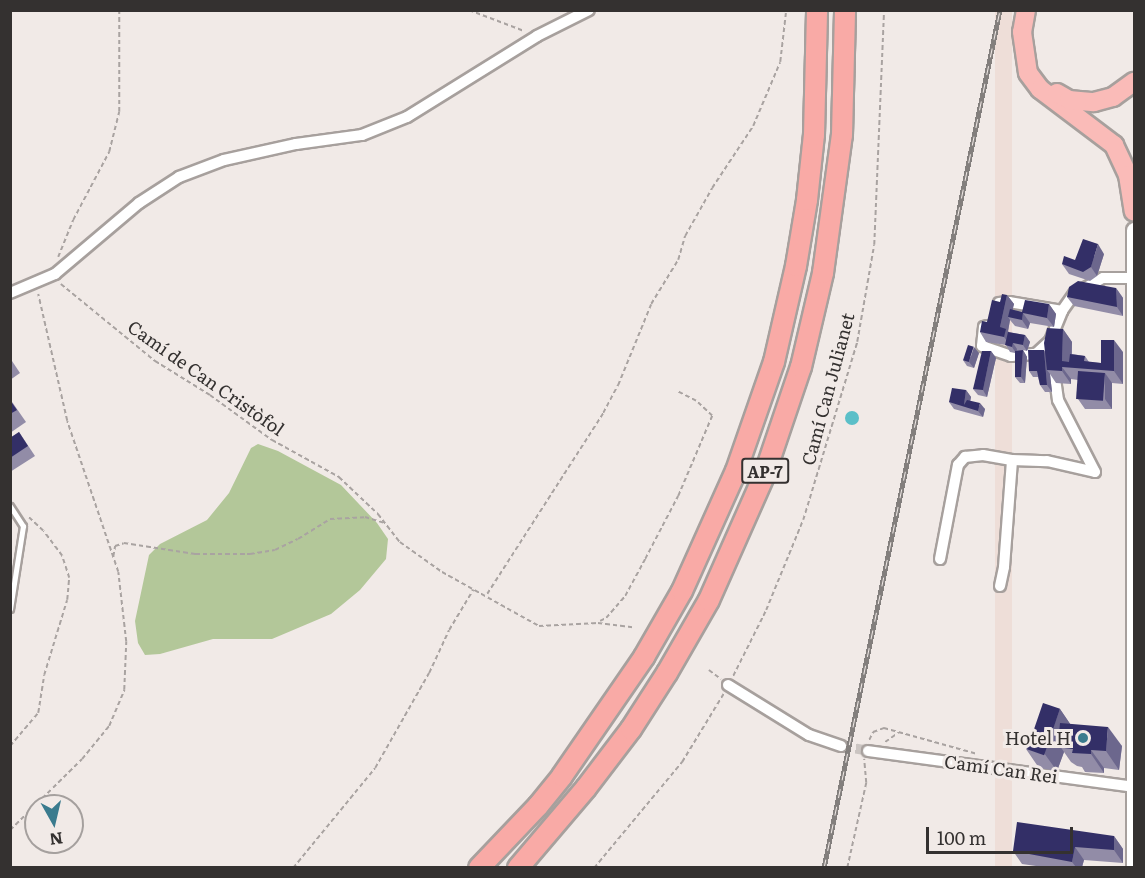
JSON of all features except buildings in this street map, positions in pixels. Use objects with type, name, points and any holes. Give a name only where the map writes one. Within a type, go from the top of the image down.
[{"type":"highway","name":"AP-7","points":[[479,867],[538,806],[562,776],[645,657],[682,591],[736,471],[774,362],[798,255],[813,135],[817,10]]},
{"type":"highway","name":"AP-7","points":[[518,867],[586,788],[631,729],[667,673],[709,600],[764,476],[801,367],[823,273],[842,135],[845,10]]},
{"type":"highway","points":[[1026,10],[1022,32],[1028,73],[1040,89],[1114,145],[1128,175],[1134,212]]},
{"type":"highway","points":[[1024,57],[1048,87],[1069,100],[1081,102],[1105,100],[1120,94],[1134,82]]},
{"type":"main road","points":[[1134,230],[1134,867]]},
{"type":"street","points":[[10,293],[52,275],[138,203],[178,177],[224,160],[296,144],[362,135],[407,117],[537,36],[589,10]]},
{"type":"street","points":[[1062,311],[1009,302],[997,303],[990,325],[984,327],[982,346],[1011,356],[1036,354],[1050,341],[1062,311],[1074,294],[1103,278],[1134,278]]},
{"type":"street","points":[[940,559],[958,465],[965,457],[984,455],[1012,460],[1047,461],[1095,472],[1058,400],[1050,341]]},
{"type":"street","points":[[1000,586],[1004,567],[1012,460]]},
{"type":"street","points":[[728,685],[800,730],[841,746]]},
{"type":"street","name":"Camí Can Rei","points":[[867,748],[1134,787]]},
{"type":"lane","points":[[10,506],[23,526],[10,609]]},
{"type":"path","points":[[52,275],[73,220],[109,152],[118,112],[118,10]]},
{"type":"path","points":[[469,10],[537,36]]},
{"type":"path","points":[[486,596],[603,413],[618,385],[651,304],[678,260],[685,236],[712,188],[753,126],[780,62],[786,10]]},
{"type":"path","name":"Camí Can Julianet","points":[[594,867],[682,762],[728,685],[766,610],[803,520],[857,342],[874,245],[884,10]]},
{"type":"path","name":"Camí de Can Cristòfol","points":[[52,275],[155,361],[210,395],[272,440],[339,477],[386,524],[400,542],[442,572],[539,626],[598,623]]},
{"type":"path","points":[[10,830],[82,759],[109,726],[124,690],[126,642],[118,572],[67,421],[38,300],[37,281]]},
{"type":"path","points":[[598,623],[606,618],[625,596],[678,496],[712,416],[696,401],[676,391]]},
{"type":"path","points":[[10,746],[38,713],[44,675],[67,600],[69,578],[62,556],[43,531],[28,517],[15,513]]},
{"type":"path","points":[[113,557],[115,546],[124,543],[195,554],[250,554],[275,550],[330,519],[365,517],[386,524]]},
{"type":"path","points":[[293,867],[375,768],[429,673],[449,630],[474,589]]},
{"type":"path","points":[[598,623],[633,627]]},
{"type":"path","points":[[709,670],[728,685]]},
{"type":"path","points":[[847,867],[866,783],[867,748],[873,732],[884,728],[981,756]]},
{"type":"path","points":[[884,743],[898,733]]},
{"type":"shaded area","points":[[995,11],[1012,11],[1012,868],[995,868]]},
{"type":"green space","points":[[258,444],[278,451],[341,485],[377,523],[388,539],[386,559],[360,590],[331,614],[272,639],[213,639],[160,654],[145,655],[138,643],[135,621],[149,555],[160,544],[207,520],[229,493],[251,448]]},
{"type":"water","points":[[852,411],[857,413],[859,418],[857,423],[852,425],[847,423],[845,418],[847,413]]},
{"type":"tunnel","points":[[841,746],[868,751]]},
{"type":"railway","points":[[824,868],[1000,10]]},
{"type":"place","name":"Hotel H","points":[[1083,738]]}]
